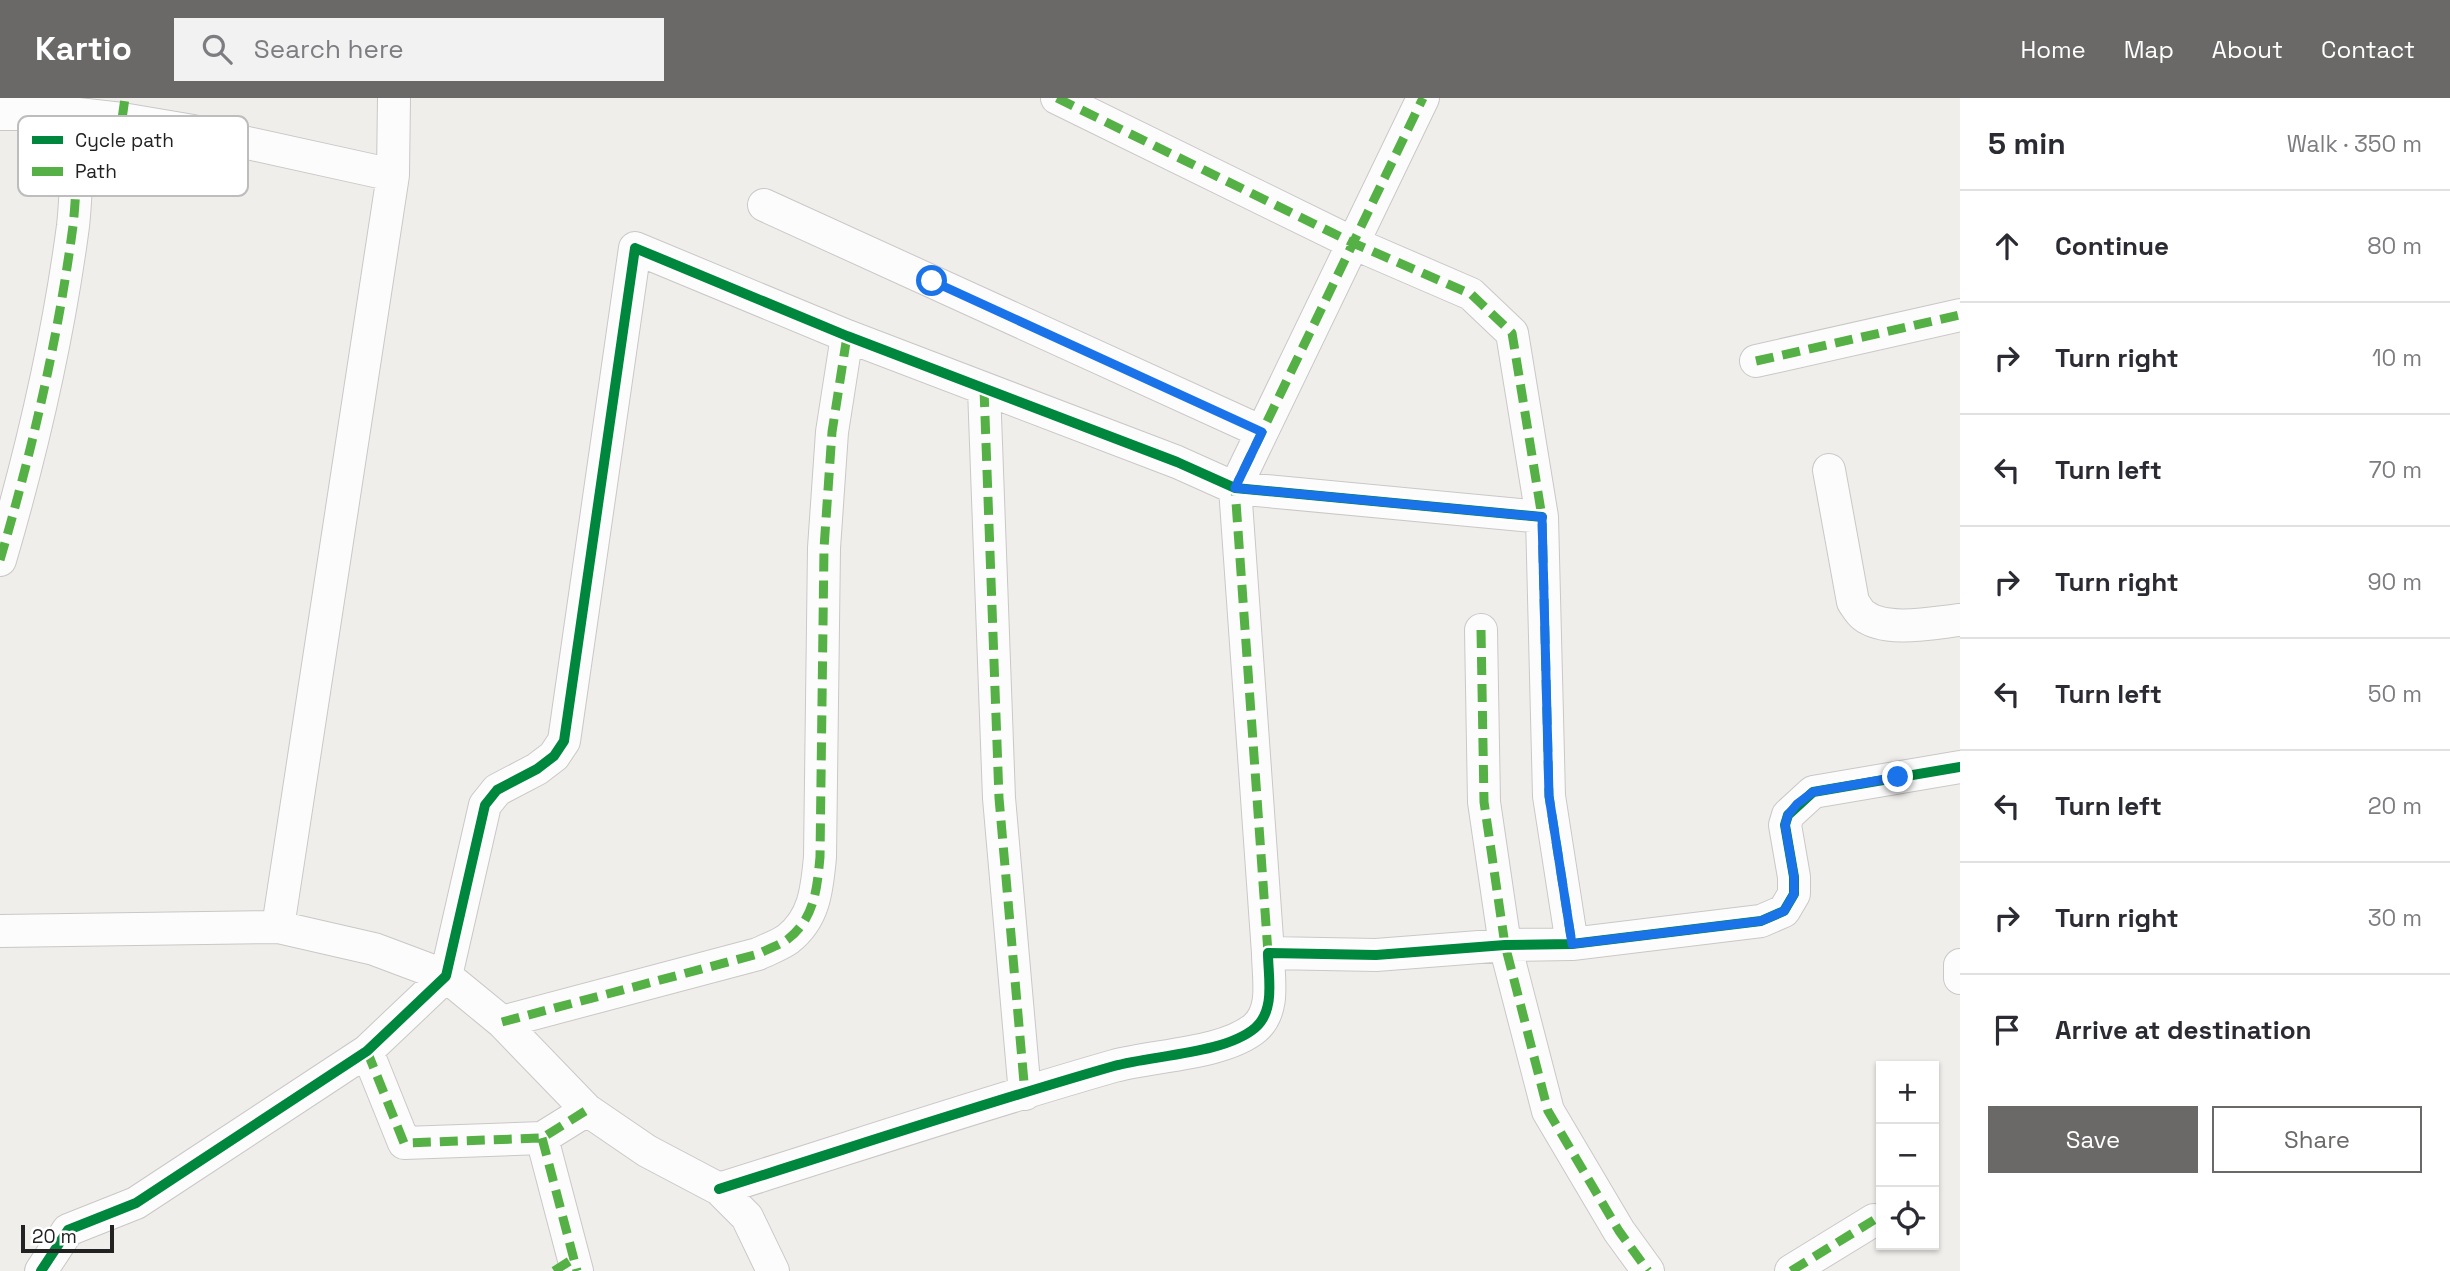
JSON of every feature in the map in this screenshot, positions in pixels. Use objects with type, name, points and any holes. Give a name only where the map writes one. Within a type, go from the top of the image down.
[{"type":"street","points":[[278,927],[393,175],[394,98]]},
{"type":"street","points":[[1057,98],[1353,243],[1471,294],[1512,333],[1542,517],[1549,796],[1572,944]]},
{"type":"street","points":[[719,1189],[1117,1065],[1227,1043],[1253,1030],[1264,1019],[1269,1007],[1268,953],[1235,488],[1423,98]]},
{"type":"street","points":[[2,109],[78,114],[123,108],[147,116]]},
{"type":"street","points":[[248,143],[393,175]]},
{"type":"street","points":[[0,561],[27,469],[58,317],[73,223],[74,196]]},
{"type":"street","points":[[764,205],[1262,432]]},
{"type":"street","points":[[41,1271],[68,1230],[136,1203],[367,1051],[446,976],[485,805],[497,790],[537,769],[554,756],[564,741],[635,248],[847,336],[1177,462],[1235,488],[1542,517]]},
{"type":"street","points":[[1756,361],[1960,315]]},
{"type":"street","points":[[502,1022],[758,954],[789,938],[803,923],[816,898],[820,857],[824,548],[832,432],[847,336]]},
{"type":"street","points":[[984,389],[999,797],[1025,1094]]},
{"type":"street","points":[[1829,470],[1853,602],[1861,614],[1876,623],[1907,625],[1960,620]]},
{"type":"street","points":[[1481,630],[1484,802],[1505,945],[1548,1111],[1619,1231],[1648,1271]]},
{"type":"street","points":[[1268,953],[1376,956],[1505,945],[1572,944],[1761,921],[1784,911],[1794,894],[1794,877],[1785,825],[1788,815],[1797,804],[1813,792],[1960,767]]},
{"type":"street","points":[[0,931],[278,927],[373,949],[446,976],[502,1022],[587,1110],[647,1151],[719,1189],[747,1217],[773,1271]]},
{"type":"street","points":[[1960,965],[1960,978]]},
{"type":"street","points":[[367,1051],[404,1143],[542,1138],[587,1110]]},
{"type":"street","points":[[542,1138],[568,1267]]},
{"type":"street","points":[[1791,1271],[1874,1220]]},
{"type":"marked path","points":[[122,116],[125,98]]},
{"type":"marked path","points":[[1057,98],[1353,243],[1471,294],[1512,333],[1542,517],[1549,796],[1572,944]]},
{"type":"marked path","points":[[1268,953],[1235,488],[1423,98]]},
{"type":"marked path","points":[[0,560],[23,478],[52,353],[67,268],[75,196]]},
{"type":"marked path","points":[[1756,361],[1960,315]]},
{"type":"marked path","points":[[502,1022],[758,954],[788,939],[804,922],[816,891],[820,857],[824,548],[832,432],[847,336]]},
{"type":"marked path","points":[[984,389],[999,798],[1025,1094]]},
{"type":"marked path","points":[[1481,630],[1484,802],[1505,945],[1548,1111],[1619,1231],[1648,1271]]},
{"type":"marked path","points":[[367,1051],[404,1143],[542,1138],[587,1110]]},
{"type":"marked path","points":[[542,1138],[577,1271]]},
{"type":"marked path","points":[[1791,1271],[1874,1220]]},
{"type":"marked path","points":[[554,1271],[573,1259]]},
{"type":"cycle path","points":[[41,1271],[68,1230],[136,1203],[367,1051],[446,976],[485,805],[497,790],[537,769],[554,756],[564,741],[635,248],[847,336],[1177,462],[1235,488],[1542,517]]},
{"type":"cycle path","points":[[719,1189],[1114,1066],[1207,1049],[1242,1037],[1262,1021],[1266,1012],[1269,993],[1268,953],[1376,955],[1505,945],[1572,944],[1761,921],[1784,911],[1794,894],[1794,877],[1785,825],[1788,815],[1813,792],[1960,767]]},
{"type":"route","points":[[932,281],[1262,432],[1235,488],[1542,517],[1549,796],[1572,944],[1761,921],[1784,911],[1794,894],[1794,877],[1785,825],[1788,815],[1797,804],[1813,792],[1898,777]]}]
